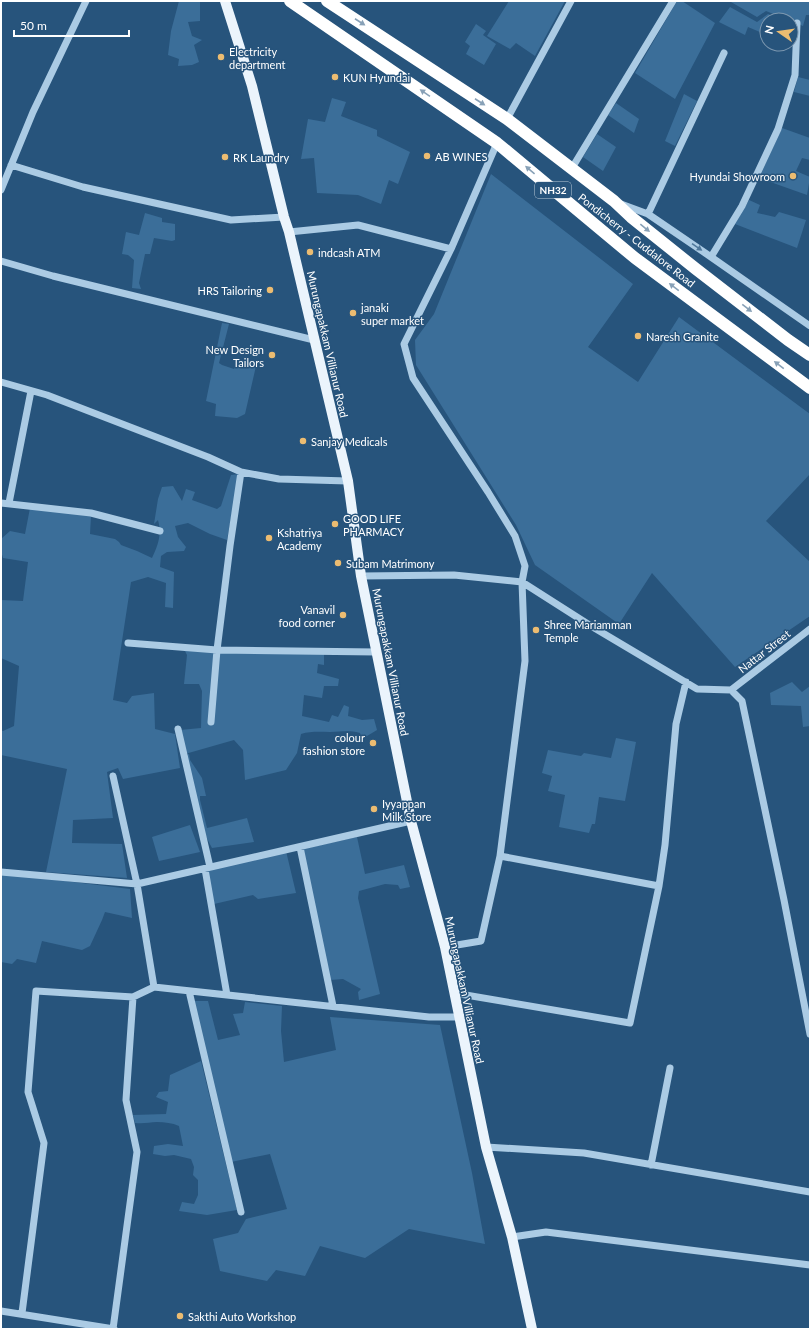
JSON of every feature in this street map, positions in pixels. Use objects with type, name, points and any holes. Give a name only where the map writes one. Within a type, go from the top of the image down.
[{"type":"highway","name":"Pondicherry - Cuddalore Road","points":[[290,1],[497,143],[635,258],[810,388]]},
{"type":"highway","name":"Pondicherry - Cuddalore Road","points":[[327,1],[508,119],[614,201],[631,217],[696,269],[788,340],[810,355]]},
{"type":"main road","name":"Murungapakkam Villianur Road","points":[[225,1],[252,86],[289,232],[348,482],[361,576],[411,821],[445,946],[486,1147],[512,1237],[532,1329]]},
{"type":"street","points":[[1,190],[33,112],[86,1]]},
{"type":"street","points":[[508,119],[571,1]]},
{"type":"street","points":[[572,168],[673,1]]},
{"type":"street","points":[[711,256],[742,206],[778,130],[795,75],[796,52]]},
{"type":"street","points":[[648,214],[724,53]]},
{"type":"street","points":[[445,946],[481,941],[500,856],[525,661],[522,582],[525,566],[515,536],[413,378],[404,344],[451,249],[497,143]]},
{"type":"street","points":[[11,166],[83,187],[230,220],[284,217]]},
{"type":"street","points":[[614,201],[648,214],[711,256],[810,326]]},
{"type":"street","points":[[289,232],[358,225],[451,249]]},
{"type":"street","points":[[1,261],[53,276],[314,340]]},
{"type":"street","points":[[1,382],[47,395],[208,457],[241,472],[279,479],[348,482]]},
{"type":"street","points":[[31,391],[5,503],[92,513],[160,531]]},
{"type":"street","points":[[211,722],[217,650],[241,472]]},
{"type":"street","points":[[361,576],[454,574],[522,582],[591,626],[697,689],[731,690],[742,701],[784,900],[810,1034]]},
{"type":"street","name":"Nattar Street","points":[[731,690],[810,629]]},
{"type":"street","points":[[128,643],[217,650],[376,652]]},
{"type":"street","points":[[454,993],[630,1023],[659,886],[665,845],[676,724],[686,682]]},
{"type":"street","points":[[178,729],[208,868],[227,995]]},
{"type":"street","points":[[113,776],[137,884],[154,987]]},
{"type":"street","points":[[1,872],[137,884],[411,821]]},
{"type":"street","points":[[300,847],[333,1006]]},
{"type":"street","points":[[500,856],[659,886]]},
{"type":"street","points":[[22,1313],[44,1143],[28,1092],[36,991],[133,997],[154,987],[429,1017],[459,1017]]},
{"type":"street","points":[[189,991],[241,1212]]},
{"type":"street","points":[[1,1311],[22,1313],[113,1329],[137,1152],[126,1100],[133,997]]},
{"type":"street","points":[[651,1165],[670,1068]]},
{"type":"street","points":[[486,1147],[584,1153],[810,1192]]},
{"type":"street","points":[[512,1237],[546,1232],[810,1265]]},
{"type":"shaded area","points":[[179,1],[200,1],[200,21],[188,22],[192,36],[202,40],[194,45],[199,62],[192,65],[178,66],[179,59],[168,55],[171,31]]},
{"type":"shaded area","points":[[509,1],[565,1],[535,56],[516,43],[510,49],[487,36]]},
{"type":"shaded area","points":[[677,1],[682,1],[715,23],[675,99],[635,73]]},
{"type":"shaded area","points":[[810,1],[810,15],[806,15],[803,26],[799,24],[799,12],[766,11],[759,12],[759,16],[757,17],[731,2]]},
{"type":"shaded area","points":[[730,7],[757,22],[759,21],[759,32],[748,27],[745,35],[719,22]]},
{"type":"shaded area","points":[[476,24],[486,31],[483,35],[496,44],[484,65],[466,54],[470,46],[465,42]]},
{"type":"shaded area","points":[[798,77],[810,80],[810,96],[794,92]]},
{"type":"shaded area","points":[[684,94],[697,101],[675,146],[665,141]]},
{"type":"shaded area","points":[[332,98],[346,102],[341,116],[377,130],[377,136],[410,152],[398,184],[389,180],[381,204],[358,195],[317,193],[314,158],[301,159],[308,119],[325,122]]},
{"type":"shaded area","points":[[616,103],[639,119],[634,133],[608,115]]},
{"type":"shaded area","points":[[782,128],[810,138],[810,160],[802,158],[796,171],[810,177],[807,195],[759,178]]},
{"type":"shaded area","points":[[597,134],[616,147],[603,171],[583,157]]},
{"type":"shaded area","points":[[491,174],[633,284],[588,347],[638,382],[679,317],[810,414],[810,474],[766,521],[810,562],[810,616],[735,667],[652,573],[619,624],[535,565],[516,525],[416,365],[415,340],[434,314]]},
{"type":"shaded area","points":[[749,200],[760,205],[757,213],[775,217],[779,212],[806,220],[797,248],[735,224]]},
{"type":"shaded area","points":[[145,213],[162,218],[162,222],[175,224],[175,240],[172,241],[154,238],[150,254],[145,254],[139,283],[141,289],[132,288],[134,260],[128,255],[122,254],[126,232],[139,235]]},
{"type":"shaded area","points":[[222,323],[229,324],[219,363],[234,369],[236,364],[256,366],[245,414],[237,418],[215,416],[216,404],[206,401]]},
{"type":"shaded area","points":[[239,474],[227,540],[210,534],[188,523],[175,526],[178,537],[186,547],[184,551],[167,552],[161,556],[160,567],[174,572],[173,608],[165,607],[166,583],[148,577],[131,582],[113,700],[127,703],[132,696],[154,693],[155,729],[175,734],[180,768],[123,779],[118,768],[107,772],[113,818],[73,820],[72,843],[122,844],[127,878],[46,872],[67,769],[1,755],[1,730],[3,731],[14,726],[19,666],[1,658],[1,600],[23,601],[28,562],[3,558],[1,551],[1,539],[10,531],[25,534],[30,508],[91,516],[90,534],[115,539],[121,545],[152,558],[158,544],[160,530],[158,520],[154,524],[158,499],[162,487],[173,486],[182,501],[186,489],[195,492],[192,500],[217,509],[221,506],[231,475]]},
{"type":"shaded area","points":[[184,649],[324,653],[324,665],[318,664],[317,673],[339,679],[338,686],[324,686],[322,698],[304,695],[302,716],[329,722],[332,715],[338,717],[344,705],[349,707],[348,716],[362,720],[374,719],[377,730],[362,739],[360,733],[352,732],[308,732],[301,734],[297,753],[286,770],[245,780],[243,750],[234,740],[185,754],[180,730],[201,728],[202,691],[199,684],[184,684],[187,655]]},
{"type":"shaded area","points":[[792,682],[802,692],[810,686],[810,726],[803,727],[801,706],[771,705],[770,693]]},
{"type":"shaded area","points":[[616,738],[636,742],[625,801],[599,797],[595,824],[592,824],[589,833],[559,827],[565,795],[548,791],[552,776],[542,773],[548,750],[581,756],[584,753],[611,758]]},
{"type":"shaded area","points":[[189,754],[190,760],[202,778],[206,796],[200,796],[200,800],[207,828],[247,818],[254,842],[212,848],[203,831],[185,756]]},
{"type":"shaded area","points":[[190,825],[200,852],[159,861],[152,837]]},
{"type":"shaded area","points":[[357,837],[365,874],[404,865],[410,887],[400,889],[398,885],[385,884],[359,891],[358,898],[380,994],[359,1000],[358,992],[361,989],[343,979],[330,980],[303,849]]},
{"type":"shaded area","points":[[286,851],[296,893],[258,899],[253,895],[214,904],[207,870]]},
{"type":"shaded area","points":[[1,873],[130,889],[132,918],[105,912],[90,946],[82,950],[42,941],[36,963],[17,959],[12,964],[1,962]]},
{"type":"shaded area","points":[[193,1001],[208,1001],[218,1040],[240,1035],[233,1014],[243,1013],[245,1002],[282,1006],[281,1031],[284,1062],[336,1050],[330,1017],[440,1025],[472,1173],[485,1244],[409,1229],[365,1258],[320,1246],[305,1276],[276,1270],[267,1281],[220,1271],[213,1239],[238,1233],[246,1219],[287,1209],[270,1154],[231,1162]]},
{"type":"shaded area","points":[[201,1061],[237,1210],[207,1215],[179,1211],[182,1202],[194,1204],[198,1195],[198,1180],[193,1175],[194,1167],[191,1159],[174,1155],[165,1156],[153,1154],[154,1146],[168,1144],[183,1146],[179,1126],[163,1122],[135,1123],[133,1115],[166,1114],[168,1102],[156,1097],[159,1092],[168,1091],[170,1075]]},
{"type":"place","name":"Electricity department","points":[[221,57]]},
{"type":"place","name":"KUN Hyundai","points":[[335,77]]},
{"type":"place","name":"AB WINES","points":[[427,156]]},
{"type":"place","name":"RK Laundry","points":[[225,157]]},
{"type":"place","name":"Hyundai Showroom","points":[[793,176]]},
{"type":"place","name":"indcash ATM","points":[[310,252]]},
{"type":"place","name":"HRS Tailoring","points":[[270,290]]},
{"type":"place","name":"janaki super market","points":[[353,313]]},
{"type":"place","name":"Naresh Granite","points":[[638,336]]},
{"type":"place","name":"New Design Tailors","points":[[272,355]]},
{"type":"place","name":"Sanjay Medicals","points":[[303,441]]},
{"type":"place","name":"GOOD LIFE PHARMACY","points":[[335,524]]},
{"type":"place","name":"Kshatriya Academy","points":[[269,538]]},
{"type":"place","name":"Subam Matrimony","points":[[338,563]]},
{"type":"place","name":"Vanavil food corner","points":[[343,615]]},
{"type":"place","name":"Shree Mariamman Temple","points":[[536,630]]},
{"type":"place","name":"colour fashion store","points":[[373,743]]},
{"type":"place","name":"Iyyappan Milk Store","points":[[374,809]]},
{"type":"place","name":"Sakthi Auto Workshop","points":[[180,1316]]}]
